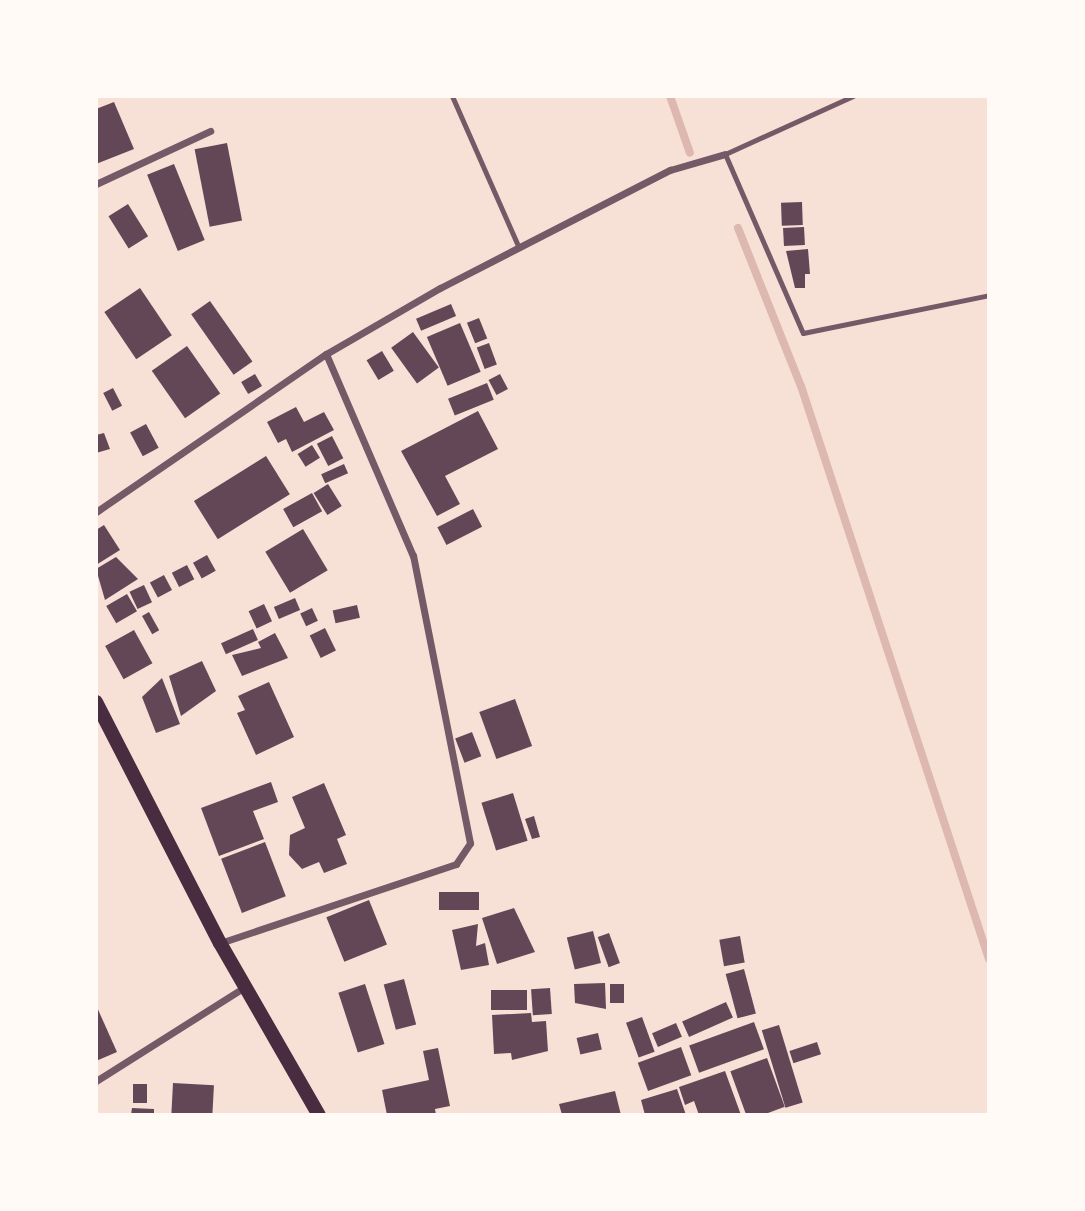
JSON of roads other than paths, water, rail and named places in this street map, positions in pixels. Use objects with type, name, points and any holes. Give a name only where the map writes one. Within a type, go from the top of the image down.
[{"type":"main road","points":[[96,702],[220,943],[248,985],[319,1115]]},
{"type":"street","points":[[96,184],[210,131]]},
{"type":"street","points":[[96,512],[326,354],[519,248],[670,170],[724,154]]},
{"type":"street","points":[[220,943],[456,864],[470,843],[413,556],[326,354]]},
{"type":"street","points":[[96,1081],[248,985]]},
{"type":"lane","points":[[452,96],[519,248]]},
{"type":"lane","points":[[853,96],[724,154],[803,333],[989,295]]},
{"type":"waterway","points":[[670,96],[690,153]]},
{"type":"waterway","points":[[738,228],[801,386],[989,959]]}]
